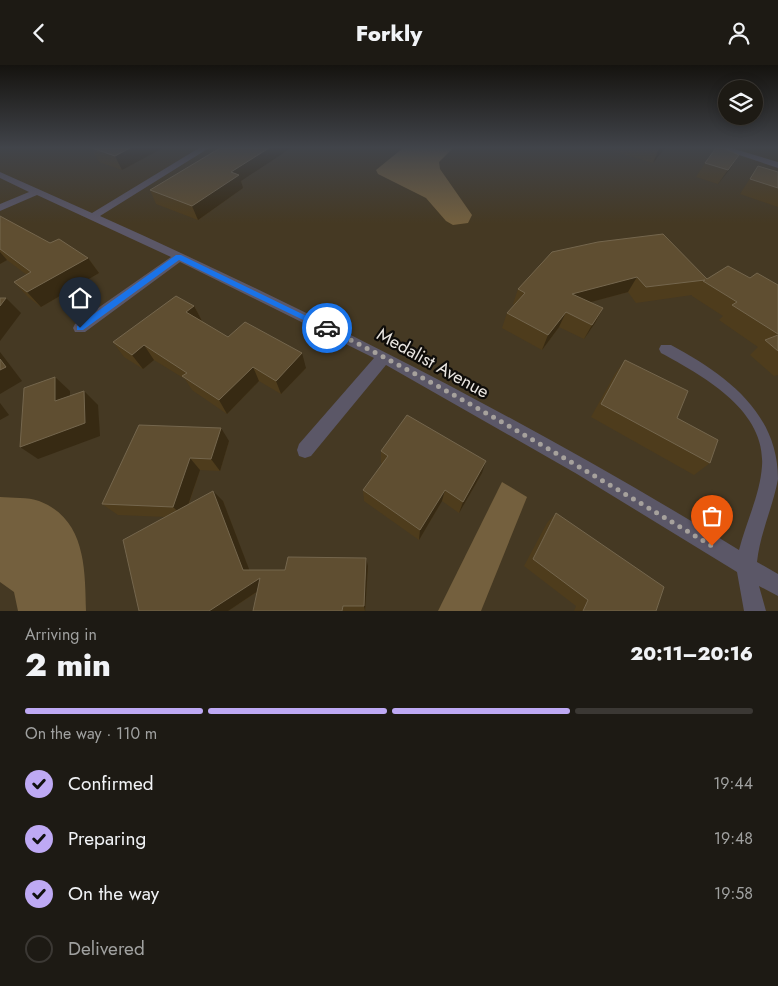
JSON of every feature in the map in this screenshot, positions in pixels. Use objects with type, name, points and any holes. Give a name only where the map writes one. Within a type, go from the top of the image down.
[{"type":"street","points":[[92,217],[163,173]]},
{"type":"street","name":"Medalist Avenue","points":[[0,175],[276,302],[384,357],[542,444],[778,586]]},
{"type":"street","points":[[0,208],[36,191]]},
{"type":"street","points":[[80,328],[179,257]]},
{"type":"street","points":[[666,349],[698,366],[729,389],[753,415],[764,435],[771,465],[746,566],[755,611]]},
{"type":"street","points":[[305,450],[384,357]]},
{"type":"shaded area","points":[[0,173],[778,173],[778,611],[0,611]]},
{"type":"shaded area","points":[[443,173],[472,215],[468,223],[453,225],[446,221],[426,198],[378,174]]},
{"type":"shaded area","points":[[502,482],[527,497],[481,611],[438,611]]},
{"type":"shaded area","points":[[0,497],[25,498],[39,501],[54,509],[66,520],[80,547],[85,579],[86,611],[18,611],[14,592],[0,582]]},
{"type":"building","points":[[178,173],[239,175],[192,206],[150,190]]},
{"type":"building","points":[[753,173],[778,173],[778,188],[750,179]]},
{"type":"building","points":[[0,216],[50,243],[59,239],[88,258],[27,292],[14,282],[31,272],[0,249]]},
{"type":"building","points":[[663,234],[707,279],[728,266],[750,278],[757,273],[778,285],[778,334],[732,305],[737,302],[703,281],[705,280],[646,287],[637,277],[572,294],[603,308],[592,325],[566,312],[548,335],[507,313],[525,293],[518,289],[552,252],[598,242]]},
{"type":"building","points":[[176,296],[194,306],[186,312],[228,337],[245,322],[302,353],[276,381],[253,367],[219,400],[182,376],[187,373],[144,345],[132,355],[113,342]]},
{"type":"building","points":[[0,298],[6,298],[0,306]]},
{"type":"building","points":[[778,335],[778,351],[765,340]]},
{"type":"building","points":[[0,359],[6,367],[0,370]]},
{"type":"building","points":[[625,360],[688,391],[677,418],[718,440],[710,463],[601,404]]},
{"type":"building","points":[[55,377],[55,401],[84,391],[85,423],[20,447],[24,388]]},
{"type":"building","points":[[407,415],[486,461],[463,502],[445,490],[420,530],[363,490],[388,456],[381,451]]},
{"type":"building","points":[[139,425],[221,428],[211,459],[190,458],[173,507],[102,504]]},
{"type":"building","points":[[213,491],[243,570],[285,570],[288,557],[366,558],[364,606],[343,606],[342,611],[253,611],[260,578],[209,611],[139,611],[123,540]]},
{"type":"building","points":[[556,513],[664,587],[656,611],[583,611],[588,600],[533,559]]},
{"type":"way so far","points":[[327,328],[384,357],[542,444],[712,546]]},
{"type":"route","points":[[80,328],[179,257],[327,328]]}]
